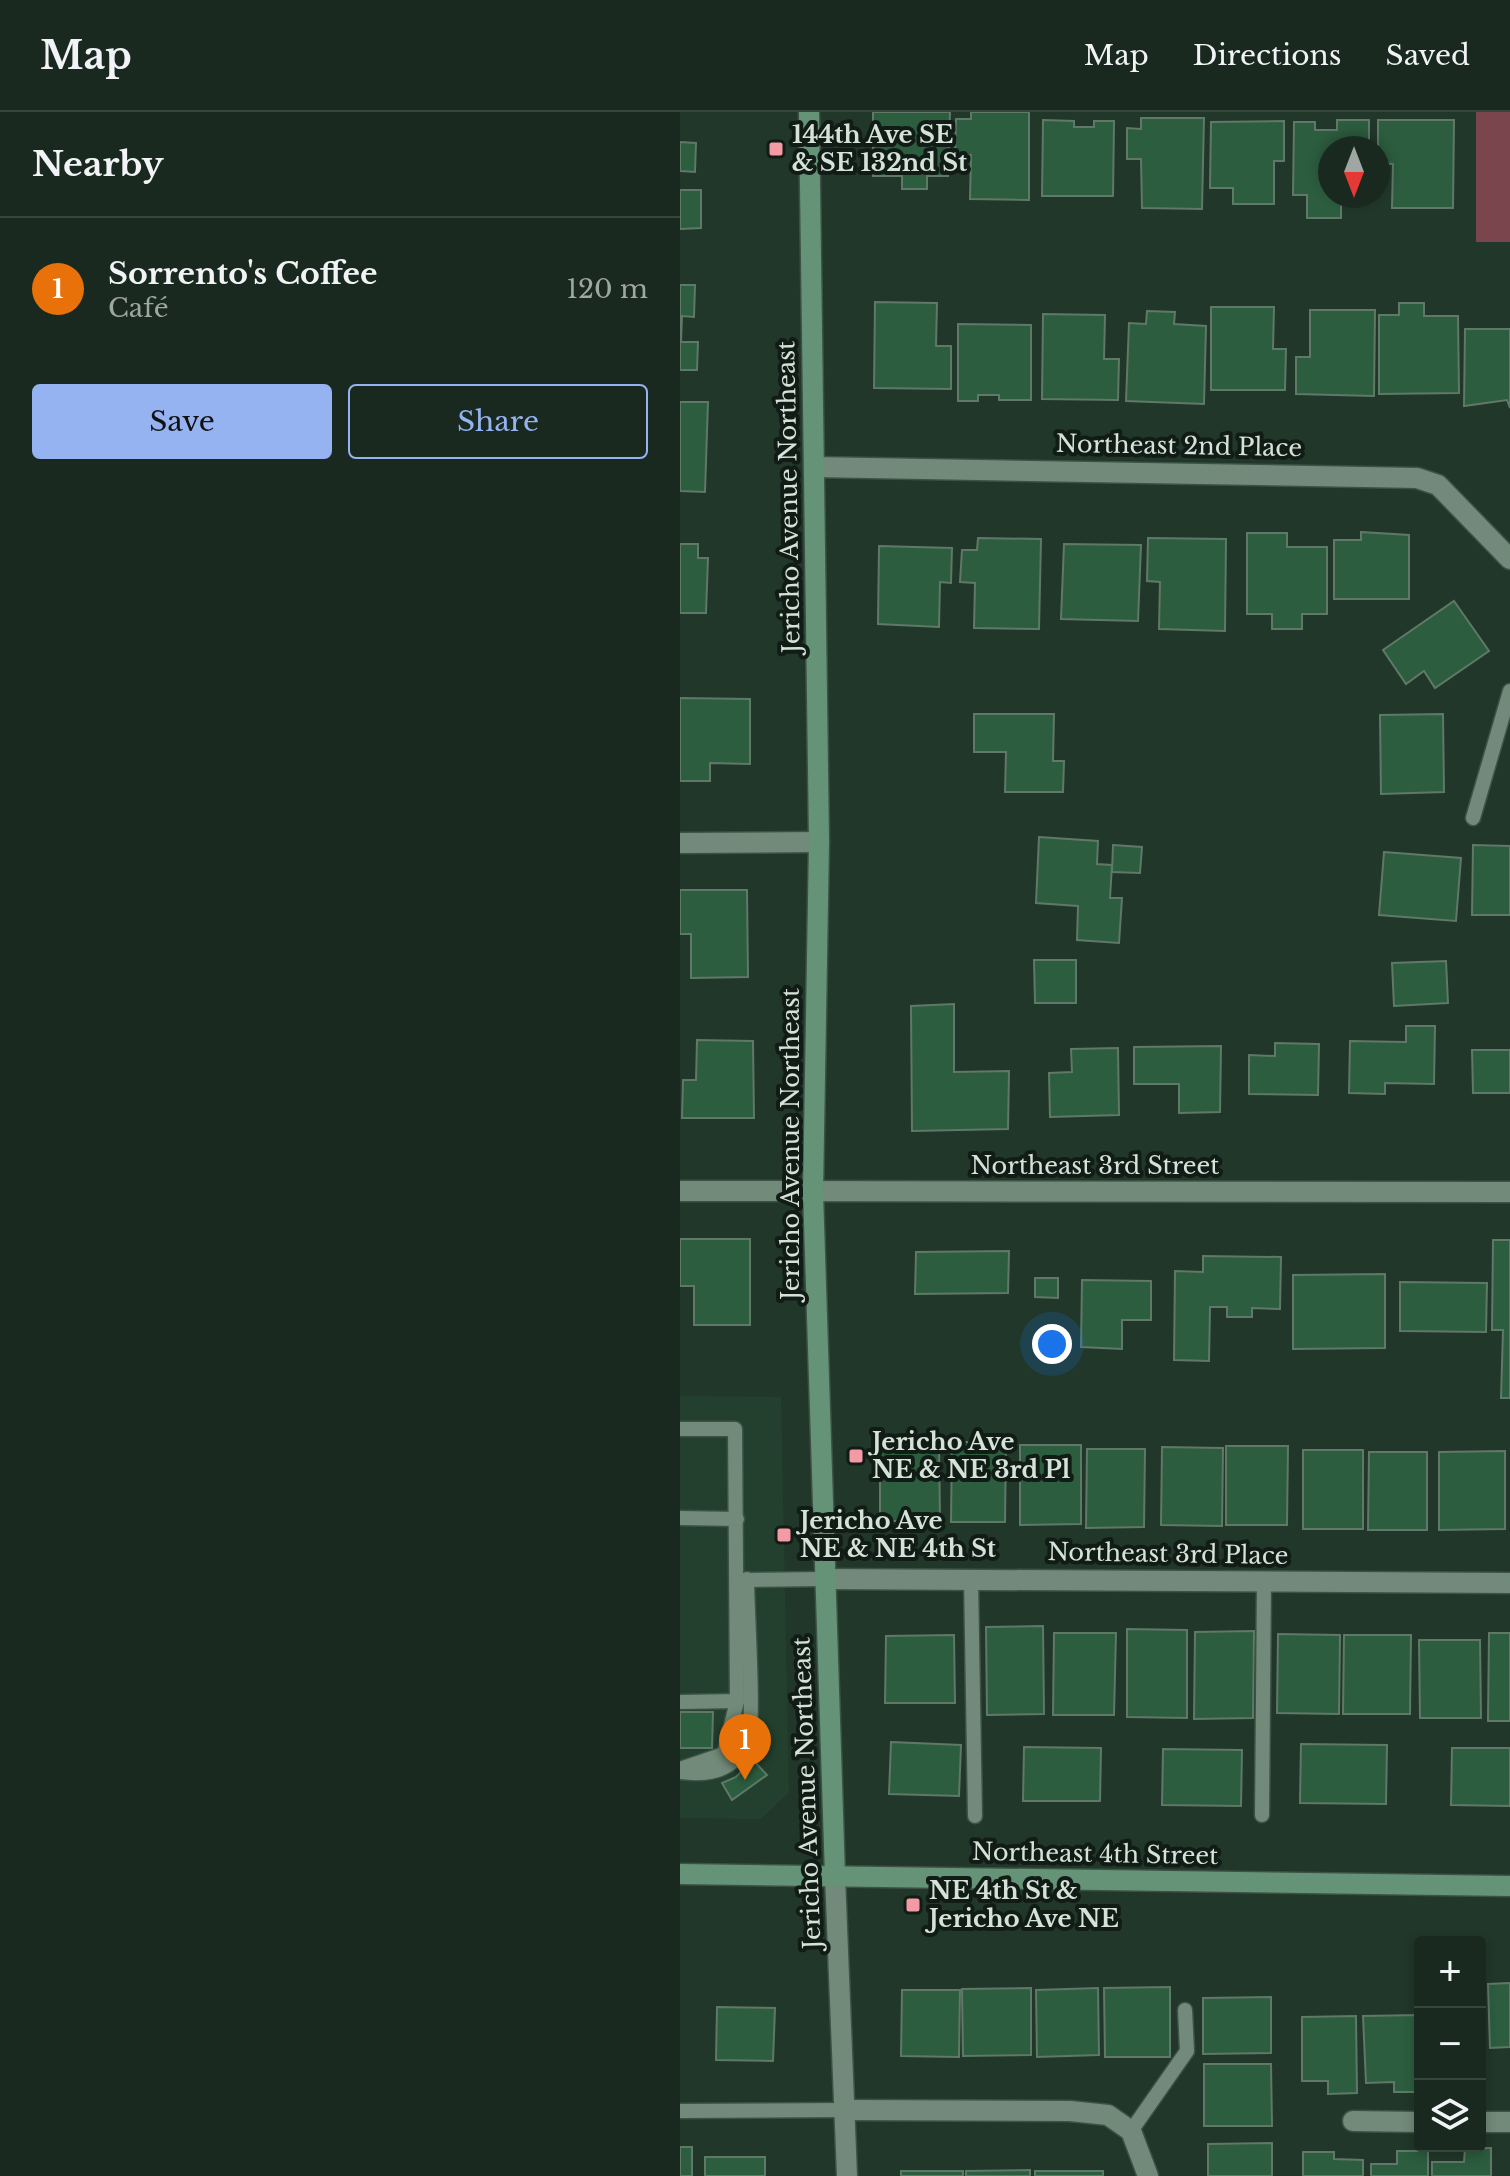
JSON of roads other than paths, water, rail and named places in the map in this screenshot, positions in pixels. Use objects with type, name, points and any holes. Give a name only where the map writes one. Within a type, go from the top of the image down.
[{"type":"street","name":"Jericho Avenue Northeast","points":[[809,112],[819,842],[813,1192],[847,2176]]},
{"type":"street","name":"Northeast 2nd Place","points":[[814,467],[1417,478],[1438,485],[1510,559]]},
{"type":"street","points":[[680,843],[819,842]]},
{"type":"street","name":"Northeast 3rd Street","points":[[680,1191],[1510,1192]]},
{"type":"street","name":"Northeast 3rd Place","points":[[825,1579],[1510,1583]]},
{"type":"street","name":"Northeast 4th Street","points":[[680,1874],[1510,1886]]},
{"type":"street","points":[[846,2110],[1070,2111],[1108,2115],[1131,2131],[1148,2176]]},
{"type":"street","points":[[1353,2121],[1414,2122]]},
{"type":"street","points":[[1486,2122],[1510,2122]]},
{"type":"lane","points":[[1473,818],[1510,691]]},
{"type":"lane","points":[[680,1429],[735,1429],[750,1740],[733,1764],[706,1776],[680,1771]]},
{"type":"lane","points":[[680,1518],[737,1519]]},
{"type":"lane","points":[[971,1578],[975,1816]]},
{"type":"lane","points":[[741,1580],[825,1579]]},
{"type":"lane","points":[[680,1771],[724,1754],[737,1701],[741,1580]]},
{"type":"lane","points":[[1262,1815],[1264,1581]]},
{"type":"lane","points":[[680,1702],[737,1701]]},
{"type":"lane","points":[[1131,2131],[1187,2051],[1185,2010]]},
{"type":"lane","points":[[680,2111],[846,2110]]},
{"type":"place","name":"144th Ave SE & SE 132nd St","points":[[776,149]]},
{"type":"place","name":"Jericho Ave NE & NE 3rd Pl","points":[[856,1456]]},
{"type":"place","name":"Jericho Ave NE & NE 4th St","points":[[784,1535]]},
{"type":"place","name":"Sorrento's Coffee","points":[[745,1780]]},
{"type":"place","name":"NE 4th St & Jericho Ave NE","points":[[913,1905]]}]
